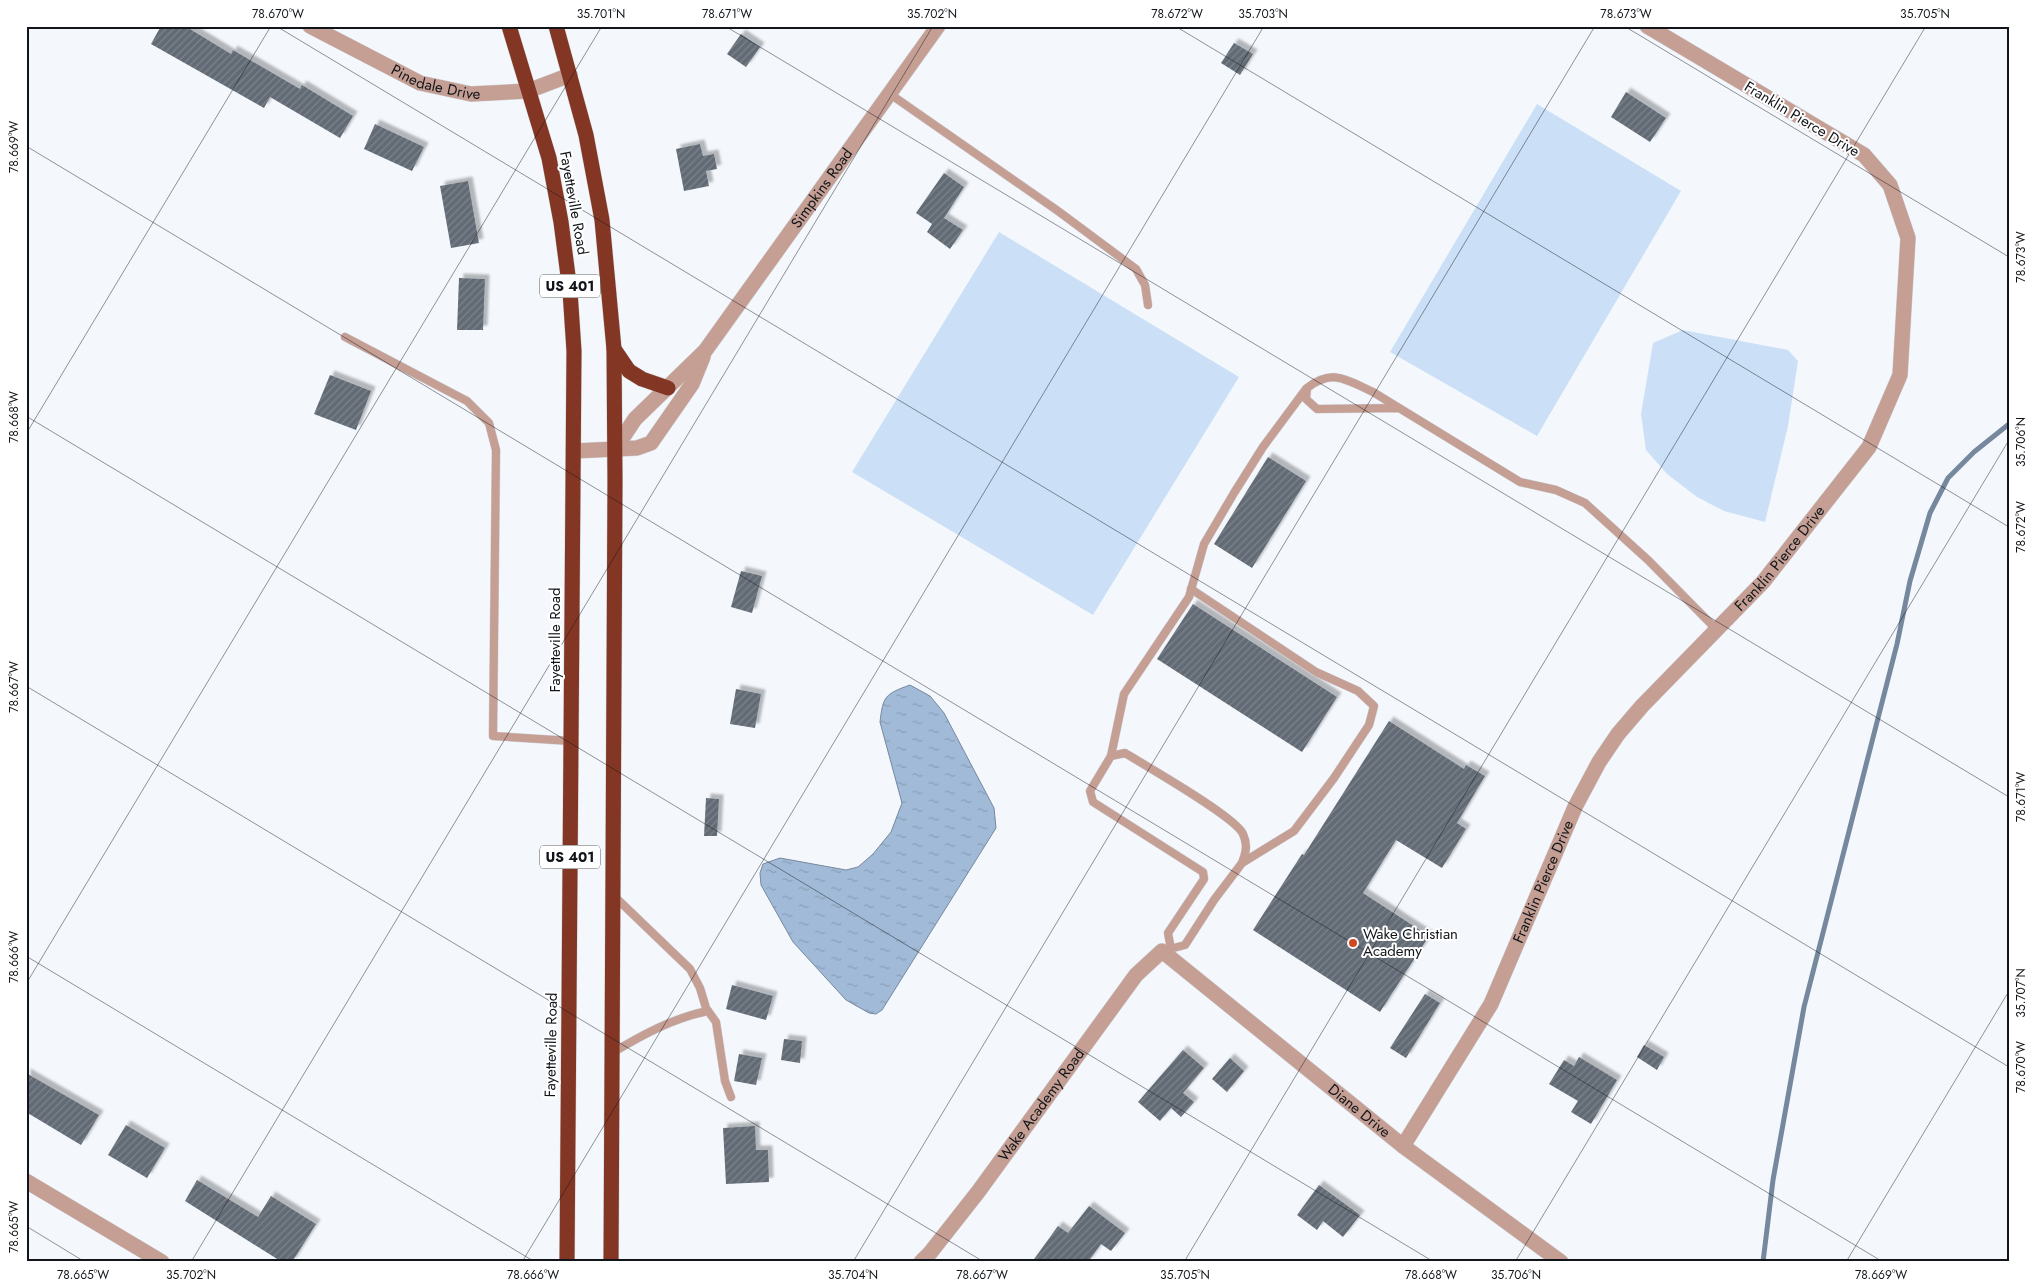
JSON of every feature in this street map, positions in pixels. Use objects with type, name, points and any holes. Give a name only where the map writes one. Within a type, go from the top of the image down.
[{"type":"highway","name":"Fayetteville Road","points":[[509,26],[549,158],[561,222],[570,291],[574,351],[567,1262]]},
{"type":"highway","name":"Fayetteville Road","points":[[556,26],[586,135],[602,220],[614,349],[611,1262]]},
{"type":"highway","points":[[614,349],[629,371],[642,379],[668,388]]},
{"type":"street","name":"Pinedale Drive","points":[[310,26],[420,83],[471,94],[528,91],[570,75]]},
{"type":"street","name":"Simpkins Road","points":[[615,449],[636,419],[705,351],[938,26]]},
{"type":"street","name":"Franklin Pierce Drive","points":[[1404,1146],[1492,1004],[1576,807],[1599,762],[1618,734],[1642,706],[1763,582],[1868,447],[1900,374],[1908,238],[1890,185],[1864,155],[1647,26]]},
{"type":"street","name":"Simpkins Road","points":[[574,451],[637,448],[650,443],[692,384],[705,351]]},
{"type":"street","name":"Diane Drive","points":[[1166,950],[1404,1146],[1561,1262]]},
{"type":"street","name":"Wake Academy Road","points":[[929,1259],[1136,976],[1166,950]]},
{"type":"street","points":[[26,1180],[162,1262]]},
{"type":"lane","points":[[890,94],[1058,211],[1136,269],[1145,285],[1148,305]]},
{"type":"lane","points":[[345,337],[467,401],[489,423],[496,450],[493,736],[571,741]]},
{"type":"lane","points":[[1111,756],[1125,753],[1226,817],[1243,832],[1247,846],[1242,863],[1214,900],[1185,944],[1166,950],[1168,933],[1204,879],[1203,872],[1093,802],[1090,791],[1111,756],[1124,694],[1189,597],[1204,544],[1263,447],[1307,388],[1318,379],[1333,376],[1350,381],[1373,392],[1520,482],[1556,490],[1585,503],[1648,560],[1716,629]]},
{"type":"lane","points":[[1307,388],[1306,399],[1317,409],[1399,408]]},
{"type":"lane","points":[[1191,589],[1316,672],[1358,691],[1374,706],[1368,725],[1334,778],[1294,831],[1242,863]]},
{"type":"lane","points":[[613,895],[690,969],[708,1011],[716,1022],[725,1081],[731,1097]]},
{"type":"lane","points":[[612,1053],[636,1039],[687,1015],[708,1011]]},
{"type":"shaded area","points":[[1537,104],[1681,191],[1537,436],[1390,352]]},
{"type":"shaded area","points":[[999,232],[1239,377],[1093,615],[852,472]]},
{"type":"shaded area","points":[[1683,330],[1788,350],[1798,361],[1788,426],[1765,522],[1724,511],[1697,497],[1667,474],[1646,450],[1641,414],[1653,343]]},
{"type":"water","points":[[910,685],[930,696],[944,713],[994,808],[996,828],[882,1010],[876,1014],[869,1013],[846,1000],[793,942],[761,885],[760,873],[763,864],[780,858],[846,870],[858,867],[873,854],[891,832],[902,803],[880,722],[882,707],[887,697],[895,691]]},
{"type":"building","points":[[161,26],[185,26],[231,54],[233,50],[300,89],[302,85],[353,116],[340,138],[270,97],[264,108],[151,44]]},
{"type":"building","points":[[741,34],[760,47],[746,67],[727,54]]},
{"type":"building","points":[[1234,43],[1253,54],[1240,75],[1221,63]]},
{"type":"building","points":[[1626,92],[1666,118],[1650,142],[1611,117]]},
{"type":"building","points":[[375,124],[424,147],[412,171],[364,149]]},
{"type":"building","points":[[700,144],[703,156],[714,154],[717,169],[706,171],[709,186],[684,191],[676,149]]},
{"type":"building","points":[[944,173],[964,187],[944,218],[963,230],[950,249],[927,232],[932,224],[916,213]]},
{"type":"building","points":[[468,181],[479,243],[451,248],[440,186]]},
{"type":"building","points":[[459,278],[485,279],[483,330],[457,330]]},
{"type":"building","points":[[330,375],[371,391],[356,430],[314,414]]},
{"type":"building","points":[[1268,457],[1306,481],[1252,568],[1214,544]]},
{"type":"building","points":[[741,571],[762,576],[752,613],[731,607]]},
{"type":"building","points":[[1193,604],[1337,697],[1302,752],[1157,659]]},
{"type":"building","points":[[736,689],[761,694],[755,728],[730,724]]},
{"type":"building","points":[[1389,721],[1464,769],[1466,765],[1485,776],[1457,823],[1466,829],[1442,868],[1396,840],[1363,893],[1429,936],[1380,1012],[1253,930],[1302,854],[1304,855]]},
{"type":"building","points":[[706,798],[719,799],[717,836],[704,836]]},
{"type":"building","points":[[732,985],[773,996],[766,1020],[726,1009]]},
{"type":"building","points":[[1425,994],[1440,1003],[1406,1058],[1390,1048]]},
{"type":"building","points":[[784,1039],[802,1041],[800,1063],[781,1060]]},
{"type":"building","points":[[1644,1045],[1664,1057],[1657,1070],[1637,1057]]},
{"type":"building","points":[[1183,1050],[1204,1068],[1183,1093],[1194,1102],[1181,1117],[1171,1108],[1160,1121],[1138,1102]]},
{"type":"building","points":[[739,1054],[762,1058],[756,1085],[734,1081]]},
{"type":"building","points":[[1579,1057],[1617,1080],[1591,1124],[1571,1112],[1578,1101],[1549,1084],[1564,1060],[1574,1066]]},
{"type":"building","points":[[1230,1058],[1244,1071],[1227,1092],[1212,1079]]},
{"type":"building","points":[[26,1073],[99,1115],[81,1145],[26,1112]]},
{"type":"building","points":[[126,1125],[165,1148],[147,1178],[108,1155]]},
{"type":"building","points":[[755,1126],[756,1150],[768,1150],[769,1182],[726,1184],[723,1128]]},
{"type":"building","points":[[197,1180],[258,1217],[271,1196],[316,1224],[292,1262],[282,1262],[185,1201]]},
{"type":"building","points":[[1319,1185],[1360,1215],[1343,1237],[1323,1221],[1317,1230],[1297,1215]]},
{"type":"building","points":[[1089,1206],[1125,1233],[1111,1251],[1101,1244],[1088,1262],[1032,1262],[1058,1226],[1068,1233]]},
{"type":"waterway","points":[[1763,1262],[1773,1180],[1804,1007],[1897,644],[1910,581],[1930,513],[1948,478],[1974,452],[2009,424]]},
{"type":"place","name":"Wake Christian Academy","points":[[1353,943]]}]
